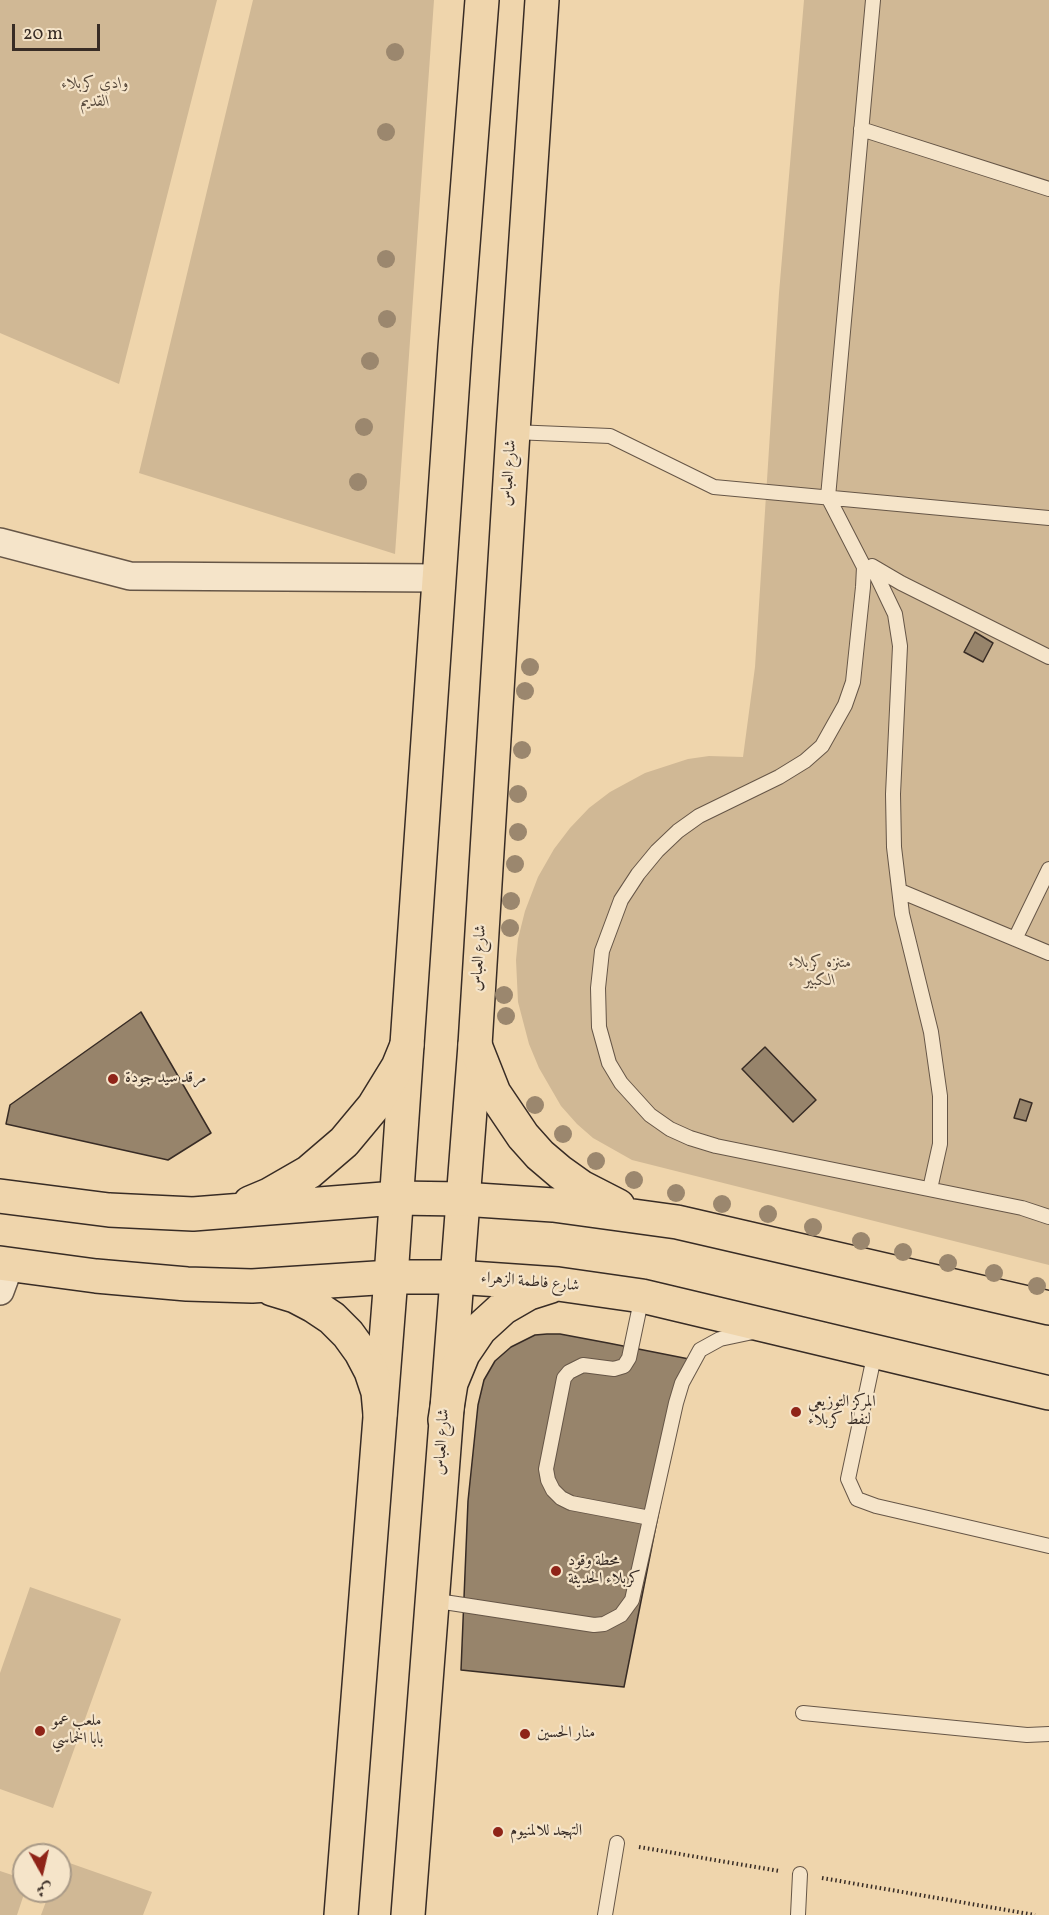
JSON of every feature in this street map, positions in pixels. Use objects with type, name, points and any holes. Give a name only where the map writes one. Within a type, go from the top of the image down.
[{"type":"main road","points":[[341,1915],[391,1277],[439,578],[482,0]]},
{"type":"main road","name":"شارع العباس","points":[[408,1915],[475,1045],[542,0]]},
{"type":"main road","points":[[475,1045],[483,1070],[503,1108],[523,1136],[540,1155],[567,1177],[604,1200],[644,1215],[1049,1308]]},
{"type":"main road","points":[[226,1212],[269,1195],[289,1184],[309,1172],[344,1142],[387,1087],[407,1046]]},
{"type":"main road","points":[[0,1180],[49,1201]]},
{"type":"main road","points":[[0,1196],[109,1210],[193,1214],[396,1198],[462,1199],[553,1205],[677,1222]]},
{"type":"main road","name":"شارع فاطمة الزهراء","points":[[3,1272],[252,1286],[391,1277],[456,1277],[558,1284],[642,1296],[1049,1393]]},
{"type":"main road","points":[[445,1420],[452,1383],[463,1354],[480,1329],[503,1308],[520,1298],[558,1284]]},
{"type":"main road","points":[[252,1286],[274,1289],[305,1301],[332,1318],[348,1334],[371,1371],[378,1392],[380,1414]]},
{"type":"street","points":[[0,542],[130,576],[439,578]]},
{"type":"lane","points":[[873,0],[828,497],[864,567],[864,587],[853,682],[845,705],[822,746],[805,761],[779,777],[699,816],[678,831],[638,874],[621,900],[602,951],[598,988],[599,1028],[609,1063],[621,1083],[650,1115],[670,1129],[716,1146],[1022,1208],[1049,1217]]},
{"type":"lane","points":[[861,129],[1049,189]]},
{"type":"lane","points":[[513,432],[610,436],[714,487],[1049,518]]},
{"type":"lane","points":[[857,553],[873,568],[1049,657]]},
{"type":"lane","points":[[873,568],[895,614],[900,646],[893,794],[894,847],[902,914],[931,1032],[940,1096],[940,1144],[930,1189]]},
{"type":"lane","points":[[1015,939],[1049,869]]},
{"type":"lane","points":[[900,891],[1049,953]]},
{"type":"lane","points":[[642,1296],[629,1358],[624,1366],[614,1369],[583,1365],[569,1372],[564,1378],[546,1469],[553,1490],[561,1498],[572,1503],[650,1518]]},
{"type":"lane","points":[[431,1600],[594,1624],[612,1620],[627,1608],[632,1600],[676,1403],[682,1383],[700,1350],[720,1339],[781,1329]]},
{"type":"lane","points":[[875,1352],[848,1479],[857,1499],[876,1506],[1049,1546]]},
{"type":"lane","points":[[803,1713],[1027,1735],[1049,1734]]},
{"type":"lane","points":[[605,1915],[617,1843]]},
{"type":"lane","points":[[798,1915],[800,1875]]},
{"type":"path","points":[[617,1843],[1035,1915]]},
{"type":"green space","name":"وادي كربلاء القديم","points":[[0,0],[217,0],[119,384],[0,333]]},
{"type":"green space","points":[[253,0],[434,0],[395,554],[139,473]]},
{"type":"green space","name":"متنزه كربلاء الكبير","points":[[804,0],[1049,0],[1049,1265],[632,1160],[593,1138],[561,1106],[539,1068],[529,1044],[518,1002],[516,960],[518,939],[525,911],[538,877],[554,849],[570,828],[589,808],[610,792],[645,773],[688,759],[709,756],[743,757],[755,667],[779,293]]},
{"type":"green space","name":"ملعب عمو بابا الخماسي","points":[[30,1587],[121,1619],[53,1808],[0,1789],[0,1673]]},
{"type":"green space","points":[[72,1864],[152,1892],[143,1915],[41,1915],[46,1903],[72,1903]]},
{"type":"green space","points":[[0,1871],[12,1875],[12,1903],[21,1903],[17,1915],[0,1915]]},
{"type":"building","points":[[975,632],[993,643],[983,662],[964,652]]},
{"type":"building","name":"مرقد سيد جودة","points":[[141,1012],[211,1133],[168,1160],[6,1124],[10,1105]]},
{"type":"building","points":[[765,1047],[816,1100],[793,1122],[742,1069]]},
{"type":"building","points":[[1020,1099],[1032,1103],[1026,1121],[1014,1118]]},
{"type":"building","name":"محطة وقود كربلاء الحديثة","points":[[560,1334],[689,1359],[624,1687],[461,1670],[468,1501],[478,1405],[484,1380],[495,1361],[511,1347],[535,1335]]},
{"type":"place","name":"مرقد سيد جودة","points":[[113,1079]]},
{"type":"place","name":"المركز التوزيعي لنفط كربلاء","points":[[796,1412]]},
{"type":"place","name":"محطة وقود كربلاء الحديثة","points":[[556,1571]]},
{"type":"place","name":"ملعب عمو بابا الخماسي","points":[[40,1731]]},
{"type":"place","name":"منار الحسين","points":[[525,1734]]},
{"type":"place","name":"التهجد للالمنيوم","points":[[498,1832]]}]
